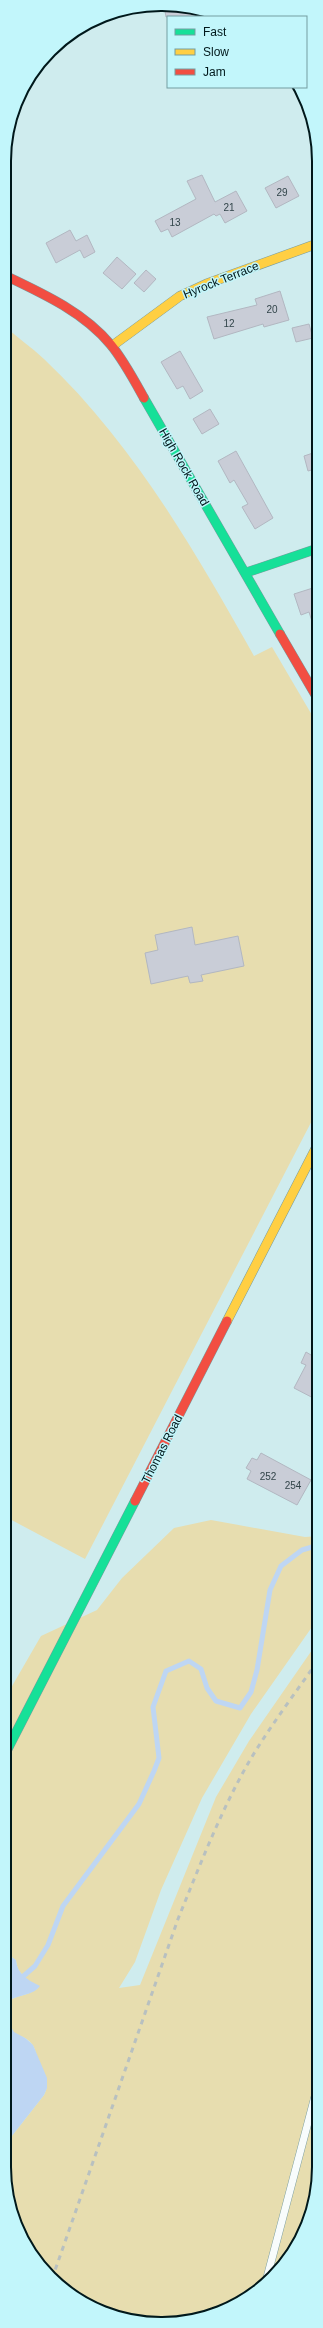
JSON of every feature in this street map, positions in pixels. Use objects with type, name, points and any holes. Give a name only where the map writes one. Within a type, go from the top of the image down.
[{"type":"main road","name":"Hyrock Terrace","points":[[112,346],[180,296],[206,284],[312,245]]},
{"type":"main road","name":"High Rock Road","points":[[11,278],[50,298],[93,328],[112,346],[136,384],[312,689]]},
{"type":"main road","points":[[245,573],[312,550]]},
{"type":"main road","name":"Thomas Road","points":[[11,1742],[312,1156]]},
{"type":"lane","points":[[268,2273],[312,2107]]},
{"type":"shaded area","points":[[11,332],[44,359],[106,426],[134,462],[185,538],[254,656],[272,647],[312,715],[312,1121],[85,1559],[11,1520]]},
{"type":"shaded area","points":[[211,1520],[305,1537],[312,1536],[312,1627],[251,1714],[202,1798],[161,1890],[135,1962],[119,1988],[140,1985],[216,1797],[249,1741],[312,1650],[312,2176],[307,2205],[301,2224],[287,2250],[275,2266],[261,2280],[237,2297],[219,2306],[181,2316],[152,2317],[123,2312],[104,2306],[86,2297],[62,2280],[48,2266],[31,2242],[22,2224],[16,2205],[11,2176],[11,2137],[44,2095],[47,2082],[33,2045],[11,2030],[11,2000],[31,1992],[39,1987],[21,1973],[18,1969],[16,1960],[11,1957],[11,1688],[41,1636],[97,1610],[122,1578],[174,1528]]},
{"type":"water","points":[[11,1957],[16,1960],[18,1969],[21,1973],[40,1986],[32,1992],[11,2000]]},
{"type":"water","points":[[11,2027],[14,2032],[25,2038],[33,2045],[47,2078],[47,2088],[44,2095],[11,2137]]},
{"type":"building","points":[[165,11],[181,12],[200,16],[167,16],[166,17]]},
{"type":"building","points":[[202,175],[215,202],[236,191],[247,211],[225,223],[220,214],[216,216],[214,214],[172,237],[168,229],[161,232],[155,221],[196,199],[187,181]]},
{"type":"building","points":[[288,176],[299,196],[276,208],[265,188]]},
{"type":"building","points":[[70,230],[76,241],[87,235],[95,252],[84,258],[80,250],[56,263],[46,243]]},
{"type":"building","points":[[117,257],[136,274],[122,289],[103,273]]},
{"type":"building","points":[[146,270],[156,279],[144,292],[134,283]]},
{"type":"building","points":[[280,291],[289,320],[264,327],[263,324],[214,339],[207,317],[257,305],[255,299]]},
{"type":"building","points":[[309,324],[312,338],[296,342],[292,328]]},
{"type":"building","points":[[180,351],[203,391],[190,399],[183,386],[177,389],[161,362]]},
{"type":"building","points":[[210,409],[219,424],[202,434],[193,419]]},
{"type":"building","points":[[236,451],[273,518],[255,529],[242,507],[248,504],[234,480],[230,483],[218,461]]},
{"type":"building","points":[[312,453],[312,470],[308,471],[304,456]]},
{"type":"building","points":[[312,588],[312,621],[309,612],[301,615],[294,594]]},
{"type":"building","points":[[192,927],[195,945],[238,936],[244,966],[201,975],[203,981],[190,983],[188,976],[151,984],[145,953],[158,950],[155,935]]},
{"type":"building","points":[[306,1352],[311,1355],[312,1353],[312,1397],[294,1388],[306,1365],[301,1363]]},
{"type":"building","points":[[261,1453],[311,1480],[297,1505],[247,1479],[251,1471],[246,1468],[252,1458],[257,1460]]},
{"type":"waterway","points":[[19,1980],[35,1966],[48,1945],[63,1906],[139,1804],[159,1758],[153,1707],[166,1671],[189,1661],[201,1669],[207,1688],[216,1701],[240,1708],[251,1692],[257,1670],[270,1590],[281,1566],[302,1550],[312,1547]]},
{"type":"railway","points":[[54,2272],[178,1919],[211,1838],[239,1779],[250,1760],[275,1721],[312,1669]]},
{"type":"traffic: fast","points":[[144,398],[280,634]]},
{"type":"traffic: fast","points":[[245,573],[312,550]]},
{"type":"traffic: fast","points":[[11,1742],[135,1501]]},
{"type":"traffic: slow","points":[[112,346],[180,296],[206,284],[312,246]]},
{"type":"traffic: slow","points":[[227,1321],[312,1156]]},
{"type":"traffic: jam","points":[[11,278],[62,304],[100,333],[116,351],[144,398]]},
{"type":"traffic: jam","points":[[280,634],[312,689]]},
{"type":"traffic: jam","points":[[135,1501],[227,1321]]}]
